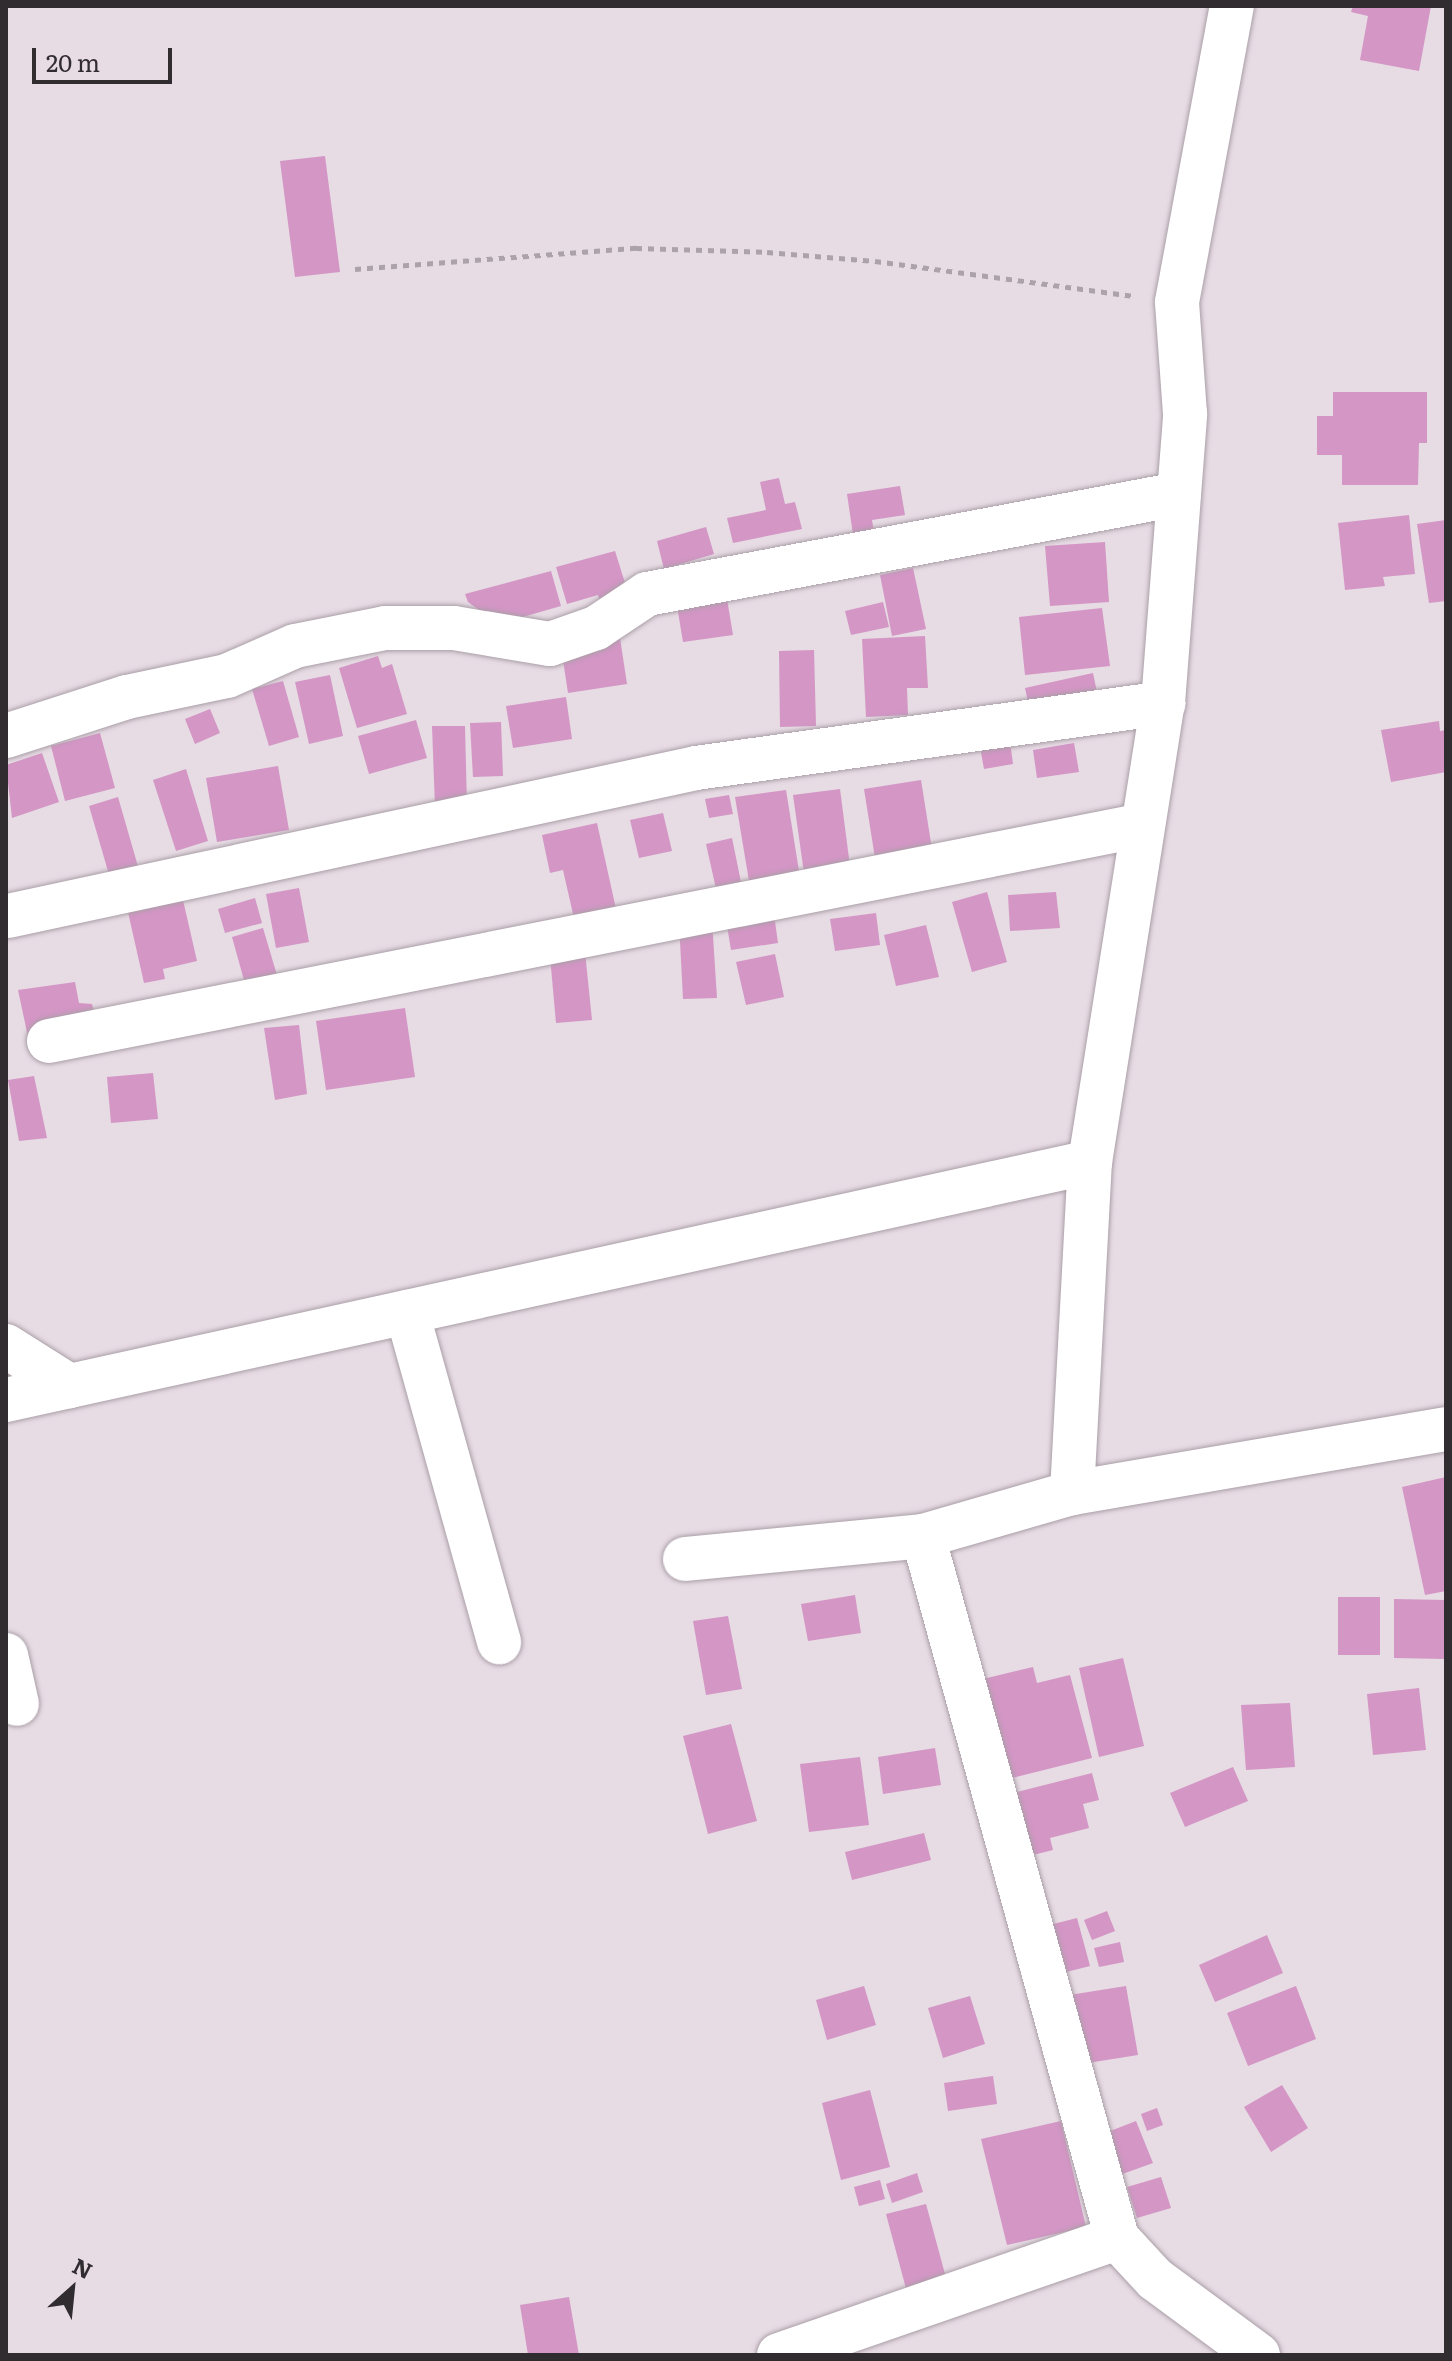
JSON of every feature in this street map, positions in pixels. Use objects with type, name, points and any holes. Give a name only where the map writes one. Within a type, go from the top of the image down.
[{"type":"street","points":[[1072,1493],[1090,1162],[1163,703],[1185,414],[1177,302],[1232,6]]},
{"type":"street","points":[[6,736],[127,697],[227,676],[310,643],[385,628],[454,628],[550,644],[596,628],[647,594],[1179,494]]},
{"type":"street","points":[[8,916],[696,768],[1163,703]]},
{"type":"street","points":[[49,1041],[1143,825]]},
{"type":"street","points":[[6,1400],[1090,1162]]},
{"type":"street","points":[[407,1312],[499,1642]]},
{"type":"street","points":[[6,1346],[69,1386]]},
{"type":"street","points":[[685,1559],[923,1536],[1072,1493],[1446,1429]]},
{"type":"street","points":[[923,1536],[1117,2238],[1155,2279],[1258,2355]]},
{"type":"street","points":[[6,1655],[17,1704]]},
{"type":"street","points":[[779,2355],[1117,2238]]},
{"type":"path","points":[[355,269],[386,271],[636,248],[767,252],[875,261],[1177,302]]},
{"type":"building","points":[[1353,6],[1431,6],[1419,71],[1360,60],[1368,16],[1351,12]]},
{"type":"building","points":[[325,156],[340,272],[295,277],[280,161]]},
{"type":"building","points":[[1333,392],[1427,392],[1427,443],[1419,443],[1418,485],[1342,485],[1342,455],[1317,455],[1317,416],[1333,416]]},
{"type":"building","points":[[779,478],[785,504],[795,502],[802,529],[733,543],[727,518],[766,510],[760,482]]},
{"type":"building","points":[[900,486],[905,515],[872,520],[875,538],[854,541],[847,494]]},
{"type":"building","points":[[1409,515],[1415,574],[1383,577],[1385,586],[1345,590],[1338,523]]},
{"type":"building","points":[[1446,520],[1446,601],[1429,603],[1417,524]]},
{"type":"building","points":[[706,527],[714,554],[664,569],[657,541]]},
{"type":"building","points":[[1105,542],[1109,602],[1050,606],[1045,546]]},
{"type":"building","points":[[615,551],[631,602],[603,611],[598,595],[567,604],[556,567]]},
{"type":"building","points":[[913,568],[926,629],[892,636],[880,575]]},
{"type":"building","points":[[551,571],[561,606],[498,624],[468,602],[465,594]]},
{"type":"building","points":[[726,593],[733,635],[683,642],[676,600]]},
{"type":"building","points":[[883,602],[889,627],[851,635],[845,611]]},
{"type":"building","points":[[1102,608],[1110,666],[1025,675],[1019,617]]},
{"type":"building","points":[[925,636],[928,688],[907,688],[908,715],[866,717],[862,639]]},
{"type":"building","points":[[620,638],[627,684],[568,693],[561,647]]},
{"type":"building","points":[[814,650],[816,726],[780,727],[779,651]]},
{"type":"building","points":[[378,656],[382,668],[392,664],[407,714],[357,728],[339,668]]},
{"type":"building","points":[[1093,673],[1102,716],[1034,730],[1025,688]]},
{"type":"building","points":[[330,675],[343,736],[309,744],[295,682]]},
{"type":"building","points":[[283,681],[299,737],[269,746],[252,689]]},
{"type":"building","points":[[566,697],[572,739],[513,748],[506,706]]},
{"type":"building","points":[[210,709],[220,733],[195,744],[185,719]]},
{"type":"building","points":[[416,720],[427,758],[369,774],[358,736]]},
{"type":"building","points":[[1439,721],[1440,731],[1446,730],[1446,772],[1391,782],[1381,730]]},
{"type":"building","points":[[501,722],[503,776],[473,777],[470,723]]},
{"type":"building","points":[[432,726],[465,726],[467,807],[435,807]]},
{"type":"building","points":[[100,733],[115,788],[65,801],[51,746]]},
{"type":"building","points":[[1010,742],[1013,764],[984,769],[980,747]]},
{"type":"building","points":[[1074,743],[1079,772],[1037,778],[1033,750]]},
{"type":"building","points":[[42,753],[59,802],[12,818],[6,765]]},
{"type":"building","points":[[278,766],[289,830],[217,842],[206,778]]},
{"type":"building","points":[[186,769],[208,841],[176,851],[153,780]]},
{"type":"building","points":[[921,780],[932,849],[875,858],[864,789]]},
{"type":"building","points":[[840,789],[851,874],[805,880],[793,795]]},
{"type":"building","points":[[786,790],[803,896],[753,905],[735,797]]},
{"type":"building","points":[[729,795],[733,814],[709,818],[705,799]]},
{"type":"building","points":[[118,797],[139,870],[110,878],[89,806]]},
{"type":"building","points":[[663,813],[672,851],[639,858],[630,820]]},
{"type":"building","points":[[597,823],[620,927],[578,936],[563,870],[550,873],[542,835]]},
{"type":"building","points":[[732,838],[744,897],[719,902],[706,844]]},
{"type":"building","points":[[180,887],[197,961],[163,969],[165,979],[144,983],[125,899]]},
{"type":"building","points":[[299,888],[309,942],[276,948],[266,894]]},
{"type":"building","points":[[987,892],[1007,962],[972,972],[952,902]]},
{"type":"building","points":[[1056,892],[1060,928],[1010,931],[1008,895]]},
{"type":"building","points":[[255,898],[262,923],[225,933],[218,909]]},
{"type":"building","points":[[773,907],[778,943],[731,950],[725,914]]},
{"type":"building","points":[[876,913],[880,945],[835,951],[830,919]]},
{"type":"building","points":[[712,921],[717,998],[683,999],[679,922]]},
{"type":"building","points":[[926,925],[939,977],[896,986],[884,935]]},
{"type":"building","points":[[263,928],[279,982],[247,991],[232,937]]},
{"type":"building","points":[[584,942],[592,1020],[556,1023],[549,945]]},
{"type":"building","points":[[775,954],[784,997],[746,1005],[736,962]]},
{"type":"building","points":[[75,982],[79,1003],[92,1004],[97,1022],[28,1037],[18,990]]},
{"type":"building","points":[[405,1008],[415,1077],[326,1090],[316,1021]]},
{"type":"building","points":[[299,1025],[307,1094],[275,1100],[264,1028]]},
{"type":"building","points":[[153,1073],[158,1119],[111,1123],[107,1077]]},
{"type":"building","points":[[34,1076],[47,1138],[19,1141],[8,1080]]},
{"type":"building","points":[[1446,1477],[1446,1591],[1425,1595],[1402,1487]]},
{"type":"building","points":[[855,1595],[861,1633],[808,1641],[801,1604]]},
{"type":"building","points":[[1338,1597],[1380,1597],[1380,1655],[1338,1655]]},
{"type":"building","points":[[1394,1599],[1446,1600],[1446,1659],[1394,1658]]},
{"type":"building","points":[[728,1616],[742,1689],[706,1695],[693,1621]]},
{"type":"building","points":[[1123,1658],[1144,1746],[1099,1757],[1079,1668]]},
{"type":"building","points":[[1033,1667],[1037,1683],[1070,1675],[1092,1758],[980,1786],[983,1679]]},
{"type":"building","points":[[1419,1688],[1426,1750],[1373,1755],[1367,1694]]},
{"type":"building","points":[[1290,1703],[1295,1767],[1246,1770],[1241,1705]]},
{"type":"building","points":[[731,1724],[757,1821],[708,1834],[683,1736]]},
{"type":"building","points":[[935,1748],[941,1785],[883,1794],[878,1757]]},
{"type":"building","points":[[860,1757],[869,1825],[809,1832],[800,1764]]},
{"type":"building","points":[[1233,1767],[1248,1801],[1185,1827],[1170,1793]]},
{"type":"building","points":[[1092,1773],[1099,1800],[1083,1804],[1089,1828],[1050,1838],[1053,1850],[1017,1859],[1001,1796]]},
{"type":"building","points":[[924,1833],[931,1860],[852,1880],[845,1852]]},
{"type":"building","points":[[1107,1911],[1115,1931],[1092,1940],[1084,1920]]},
{"type":"building","points":[[1077,1918],[1090,1966],[1031,1981],[1018,1933]]},
{"type":"building","points":[[1267,1935],[1283,1973],[1215,2002],[1199,1965]]},
{"type":"building","points":[[1120,1942],[1124,1962],[1099,1967],[1094,1948]]},
{"type":"building","points":[[864,1986],[876,2025],[827,2040],[816,2000]]},
{"type":"building","points":[[1126,1986],[1138,2055],[1050,2069],[1038,2000]]},
{"type":"building","points":[[1296,1986],[1316,2039],[1248,2066],[1227,2013]]},
{"type":"building","points":[[970,1996],[985,2044],[943,2058],[928,2008]]},
{"type":"building","points":[[993,2076],[997,2104],[948,2111],[944,2083]]},
{"type":"building","points":[[1282,2085],[1308,2128],[1271,2152],[1244,2107]]},
{"type":"building","points":[[870,2090],[890,2167],[841,2180],[822,2103]]},
{"type":"building","points":[[1157,2108],[1163,2125],[1147,2131],[1141,2114]]},
{"type":"building","points":[[1061,2121],[1086,2227],[1007,2245],[981,2139]]},
{"type":"building","points":[[1136,2121],[1153,2163],[1092,2185],[1077,2144]]},
{"type":"building","points":[[917,2173],[923,2192],[892,2203],[886,2184]]},
{"type":"building","points":[[1161,2177],[1171,2208],[1137,2218],[1127,2187]]},
{"type":"building","points":[[880,2180],[885,2199],[859,2206],[854,2187]]},
{"type":"building","points":[[926,2204],[948,2285],[908,2296],[886,2214]]},
{"type":"building","points":[[569,2297],[579,2355],[528,2355],[520,2305]]}]
